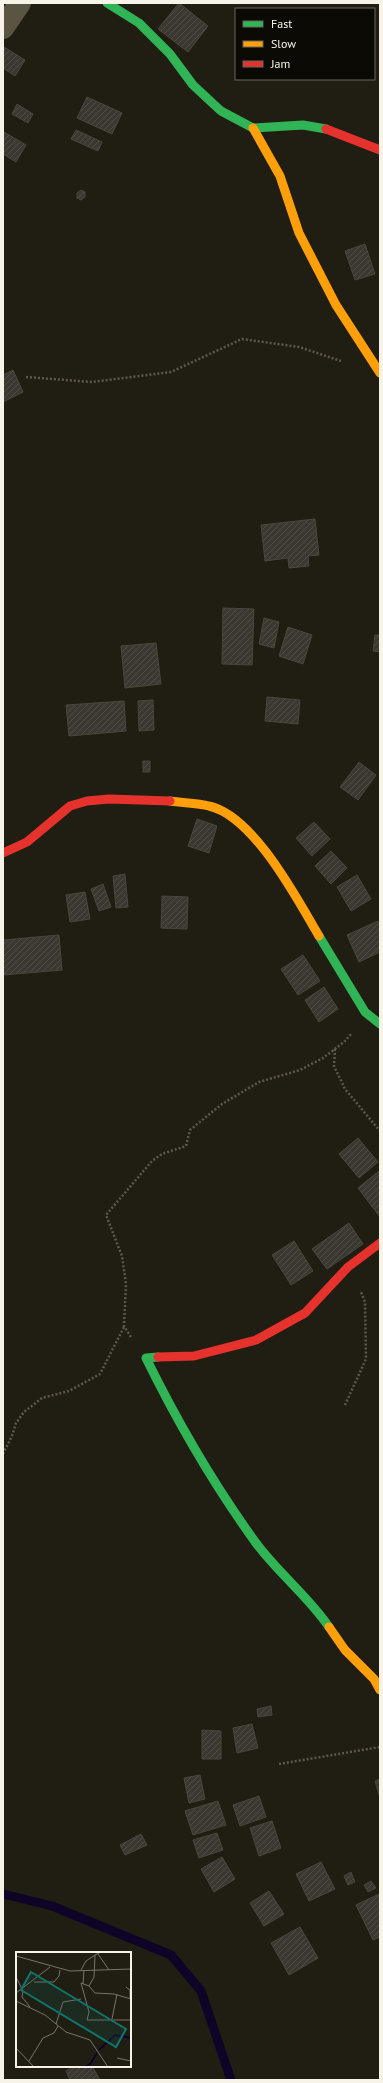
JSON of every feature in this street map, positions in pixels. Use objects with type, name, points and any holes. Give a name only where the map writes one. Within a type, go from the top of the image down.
[{"type":"street","points":[[3,28],[20,3]]},
{"type":"street","points":[[107,3],[139,24],[170,54],[193,85],[221,111],[253,128],[303,125],[329,130],[380,150]]},
{"type":"street","points":[[253,128],[280,176],[299,233],[336,305],[379,371]]},
{"type":"street","points":[[3,853],[27,842],[70,806],[87,801],[109,799],[166,800],[210,806],[224,812],[238,821],[278,866],[366,1012],[380,1024]]},
{"type":"street","points":[[380,1243],[348,1267],[305,1313],[256,1340],[194,1356],[146,1358],[183,1430],[256,1543],[280,1572],[317,1609],[345,1650],[374,1679],[380,1690]]},
{"type":"path","points":[[26,377],[92,382],[171,372],[242,339],[299,348],[379,371]]},
{"type":"path","points":[[3,1454],[12,1436],[16,1423],[24,1412],[42,1398],[68,1391],[100,1374],[124,1326],[126,1284],[122,1256],[106,1215],[152,1161],[162,1154],[186,1146],[190,1130],[222,1104],[259,1082],[300,1070],[335,1049],[344,1042],[359,1025],[366,1012]]},
{"type":"path","points":[[335,1049],[334,1066],[345,1089],[380,1131]]},
{"type":"path","points":[[346,1405],[366,1359],[367,1326],[365,1302],[348,1267]]},
{"type":"path","points":[[124,1326],[146,1358]]},
{"type":"path","points":[[279,1764],[380,1747]]},
{"type":"building","points":[[179,3],[208,26],[188,52],[158,29]]},
{"type":"building","points":[[4,47],[25,60],[15,76],[3,68]]},
{"type":"building","points":[[87,97],[122,113],[112,134],[77,118]]},
{"type":"building","points":[[17,104],[33,114],[28,123],[12,114]]},
{"type":"building","points":[[76,130],[102,142],[98,151],[71,139]]},
{"type":"building","points":[[4,132],[26,145],[16,162],[3,154]]},
{"type":"building","points":[[81,190],[85,192],[85,197],[81,200],[77,198],[77,193]]},
{"type":"building","points":[[365,244],[375,274],[355,280],[345,251]]},
{"type":"building","points":[[13,370],[23,392],[3,402],[3,375]]},
{"type":"building","points":[[315,519],[319,555],[308,556],[309,566],[289,568],[288,558],[265,561],[261,525]]},
{"type":"building","points":[[223,608],[254,609],[252,665],[222,664]]},
{"type":"building","points":[[264,618],[279,622],[274,648],[259,644]]},
{"type":"building","points":[[288,627],[312,635],[303,664],[279,656]]},
{"type":"building","points":[[375,635],[380,635],[380,652],[373,651]]},
{"type":"building","points":[[156,643],[161,684],[125,688],[121,646]]},
{"type":"building","points":[[267,697],[300,700],[298,724],[265,721]]},
{"type":"building","points":[[153,700],[154,730],[139,731],[138,701]]},
{"type":"building","points":[[124,701],[126,731],[69,736],[66,705]]},
{"type":"building","points":[[143,761],[150,761],[150,772],[143,772]]},
{"type":"building","points":[[359,762],[376,775],[358,800],[340,787]]},
{"type":"building","points":[[197,819],[217,826],[209,853],[188,846]]},
{"type":"building","points":[[314,822],[330,839],[312,856],[296,838]]},
{"type":"building","points":[[331,851],[347,868],[331,884],[315,866]]},
{"type":"building","points":[[125,874],[128,907],[116,908],[113,876]]},
{"type":"building","points":[[357,875],[371,899],[351,911],[337,887]]},
{"type":"building","points":[[103,884],[111,907],[99,911],[91,889]]},
{"type":"building","points":[[85,892],[90,919],[70,922],[66,895]]},
{"type":"building","points":[[162,896],[188,897],[187,929],[161,928]]},
{"type":"building","points":[[378,921],[380,925],[380,952],[359,962],[347,935]]},
{"type":"building","points":[[59,935],[62,970],[3,975],[3,940]]},
{"type":"building","points":[[303,955],[320,981],[298,995],[281,969]]},
{"type":"building","points":[[324,987],[338,1009],[319,1022],[305,1000]]},
{"type":"building","points":[[358,1138],[378,1162],[359,1178],[339,1154]]},
{"type":"building","points":[[379,1171],[380,1172],[380,1217],[358,1188]]},
{"type":"building","points":[[349,1223],[363,1244],[327,1269],[312,1249]]},
{"type":"building","points":[[294,1241],[313,1271],[291,1285],[272,1255]]},
{"type":"building","points":[[271,1706],[272,1715],[258,1717],[257,1709]]},
{"type":"building","points":[[252,1724],[258,1748],[237,1753],[233,1728]]},
{"type":"building","points":[[202,1730],[221,1731],[221,1759],[202,1759]]},
{"type":"building","points":[[200,1775],[205,1799],[189,1803],[184,1778]]},
{"type":"building","points":[[380,1779],[380,1798],[375,1781]]},
{"type":"building","points":[[259,1796],[266,1817],[240,1826],[233,1805]]},
{"type":"building","points":[[218,1801],[226,1825],[193,1835],[185,1811]]},
{"type":"building","points":[[272,1821],[281,1848],[259,1856],[250,1828]]},
{"type":"building","points":[[217,1833],[223,1850],[199,1858],[193,1840]]},
{"type":"building","points":[[141,1834],[147,1845],[125,1855],[120,1845]]},
{"type":"building","points":[[222,1857],[235,1879],[214,1892],[201,1869]]},
{"type":"building","points":[[321,1862],[335,1889],[309,1901],[296,1874]]},
{"type":"building","points":[[351,1872],[355,1882],[348,1885],[344,1876]]},
{"type":"building","points":[[371,1881],[376,1888],[368,1892],[364,1885]]},
{"type":"building","points":[[269,1891],[284,1914],[264,1926],[250,1903]]},
{"type":"building","points":[[379,1894],[380,1937],[373,1940],[356,1905]]},
{"type":"building","points":[[300,1927],[318,1958],[289,1975],[271,1943]]},
{"type":"building","points":[[72,2067],[93,2067],[100,2080],[70,2080],[66,2071]]},
{"type":"waterway","points":[[3,1894],[52,1906],[171,1955],[201,1991],[231,2080]]},
{"type":"traffic: fast","points":[[107,3],[139,23],[170,54],[193,85],[221,111],[253,128],[303,125],[326,129]]},
{"type":"traffic: fast","points":[[319,936],[365,1012],[380,1024]]},
{"type":"traffic: fast","points":[[158,1357],[146,1358],[183,1429],[211,1476],[256,1543],[312,1605],[329,1627]]},
{"type":"traffic: slow","points":[[253,128],[280,176],[299,233],[336,305],[380,373]]},
{"type":"traffic: slow","points":[[170,801],[209,806],[226,813],[242,825],[273,861],[299,901],[319,936]]},
{"type":"traffic: slow","points":[[329,1627],[345,1650],[374,1679],[380,1690]]},
{"type":"traffic: jam","points":[[326,129],[380,150]]},
{"type":"traffic: jam","points":[[3,853],[27,842],[70,806],[87,801],[109,799],[170,801]]},
{"type":"traffic: jam","points":[[158,1357],[194,1356],[256,1340],[305,1313],[348,1267],[380,1243]]}]
